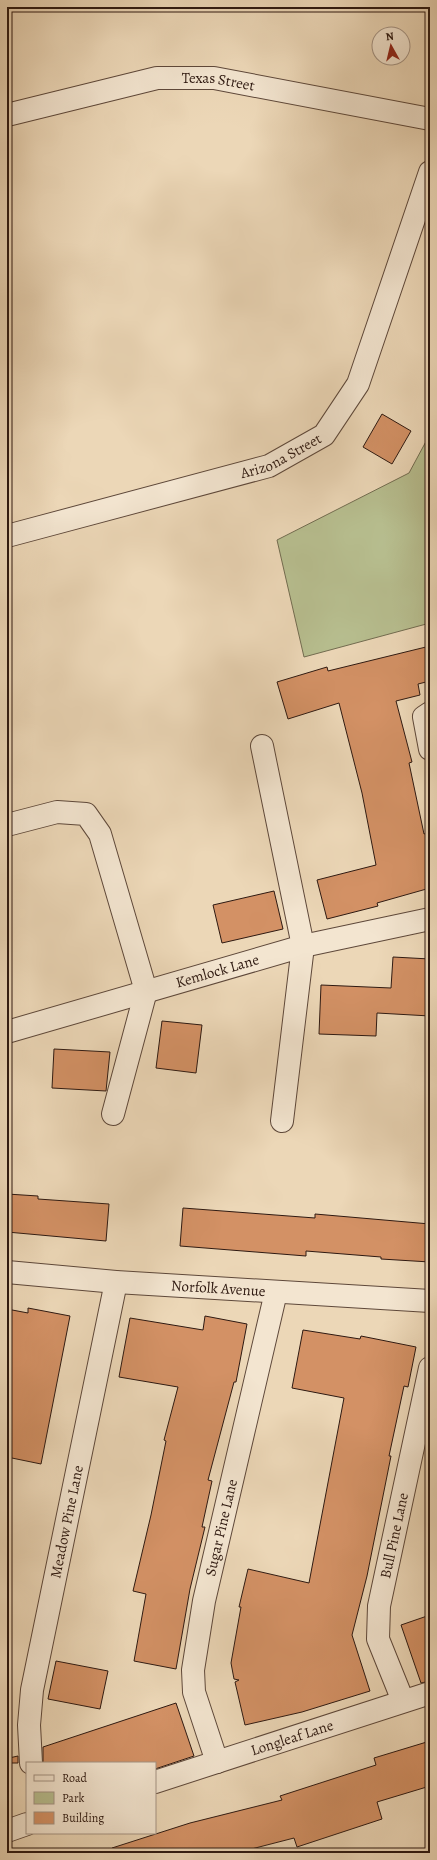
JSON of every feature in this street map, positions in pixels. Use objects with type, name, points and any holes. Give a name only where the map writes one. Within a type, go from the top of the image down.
[{"type":"street","name":"Texas Street","points":[[7,115],[157,78],[214,78],[430,120]]},
{"type":"street","name":"Arizona Street","points":[[7,536],[269,466],[324,435],[358,384],[430,172]]},
{"type":"street","points":[[430,713],[424,717],[430,749]]},
{"type":"street","points":[[262,746],[303,946],[282,1122]]},
{"type":"street","points":[[7,825],[57,812],[86,814],[100,834],[146,991],[112,1114]]},
{"type":"street","name":"Kemlock Lane","points":[[7,1032],[303,946],[430,918]]},
{"type":"street","name":"Norfolk Avenue","points":[[7,1272],[116,1282],[430,1301]]},
{"type":"street","name":"Meadow Pine Lane","points":[[31,1762],[29,1725],[32,1690],[116,1282]]},
{"type":"street","name":"Sugar Pine Lane","points":[[217,1762],[194,1692],[193,1670],[204,1601],[276,1292]]},
{"type":"street","name":"Bull Pine Lane","points":[[403,1701],[378,1639],[379,1606],[430,1368]]},
{"type":"street","name":"Longleaf Lane","points":[[156,1782],[430,1693]]},
{"type":"street","points":[[7,1831],[26,1824]]},
{"type":"green space","points":[[430,434],[430,623],[304,657],[277,540],[409,473]]},
{"type":"building","points":[[382,414],[411,431],[392,464],[363,447]]},
{"type":"building","points":[[430,646],[430,681],[418,684],[420,695],[396,701],[412,762],[409,763],[424,834],[430,832],[430,888],[377,903],[378,906],[327,919],[317,880],[376,865],[362,793],[339,703],[288,719],[277,682],[327,667],[328,671]]},
{"type":"building","points":[[274,891],[283,929],[222,943],[213,905]]},
{"type":"building","points":[[393,957],[430,959],[430,1016],[377,1013],[376,1036],[319,1034],[321,985],[391,988]]},
{"type":"building","points":[[162,1021],[202,1025],[196,1073],[156,1068]]},
{"type":"building","points":[[54,1049],[110,1052],[106,1091],[52,1088]]},
{"type":"building","points":[[7,1194],[38,1196],[38,1199],[109,1204],[106,1241],[7,1232]]},
{"type":"building","points":[[183,1208],[315,1218],[315,1214],[430,1224],[430,1262],[381,1259],[381,1257],[306,1251],[306,1256],[180,1246]]},
{"type":"building","points":[[28,1308],[70,1316],[41,1464],[7,1457],[7,1309],[28,1313]]},
{"type":"building","points":[[205,1316],[247,1324],[236,1382],[234,1382],[208,1480],[212,1481],[202,1527],[205,1527],[190,1589],[176,1669],[134,1661],[146,1594],[133,1591],[151,1515],[166,1441],[164,1440],[178,1387],[119,1377],[130,1318],[203,1330]]},
{"type":"building","points":[[303,1330],[360,1339],[361,1336],[416,1347],[408,1387],[404,1386],[389,1456],[391,1456],[367,1576],[352,1635],[370,1691],[302,1712],[245,1725],[235,1682],[239,1680],[234,1679],[231,1663],[241,1607],[239,1607],[248,1569],[309,1583],[344,1398],[292,1388]]},
{"type":"building","points":[[430,1615],[430,1681],[421,1683],[401,1625]]},
{"type":"building","points":[[56,1661],[108,1671],[100,1709],[48,1699]]},
{"type":"building","points":[[176,1703],[194,1756],[156,1769],[156,1762],[43,1762],[43,1747]]},
{"type":"building","points":[[430,1741],[430,1786],[377,1802],[382,1819],[297,1847],[294,1838],[236,1853],[113,1853],[112,1848],[190,1823],[282,1800],[280,1796],[376,1765],[374,1758]]},
{"type":"building","points":[[18,1756],[18,1763],[10,1763],[9,1758]]}]
